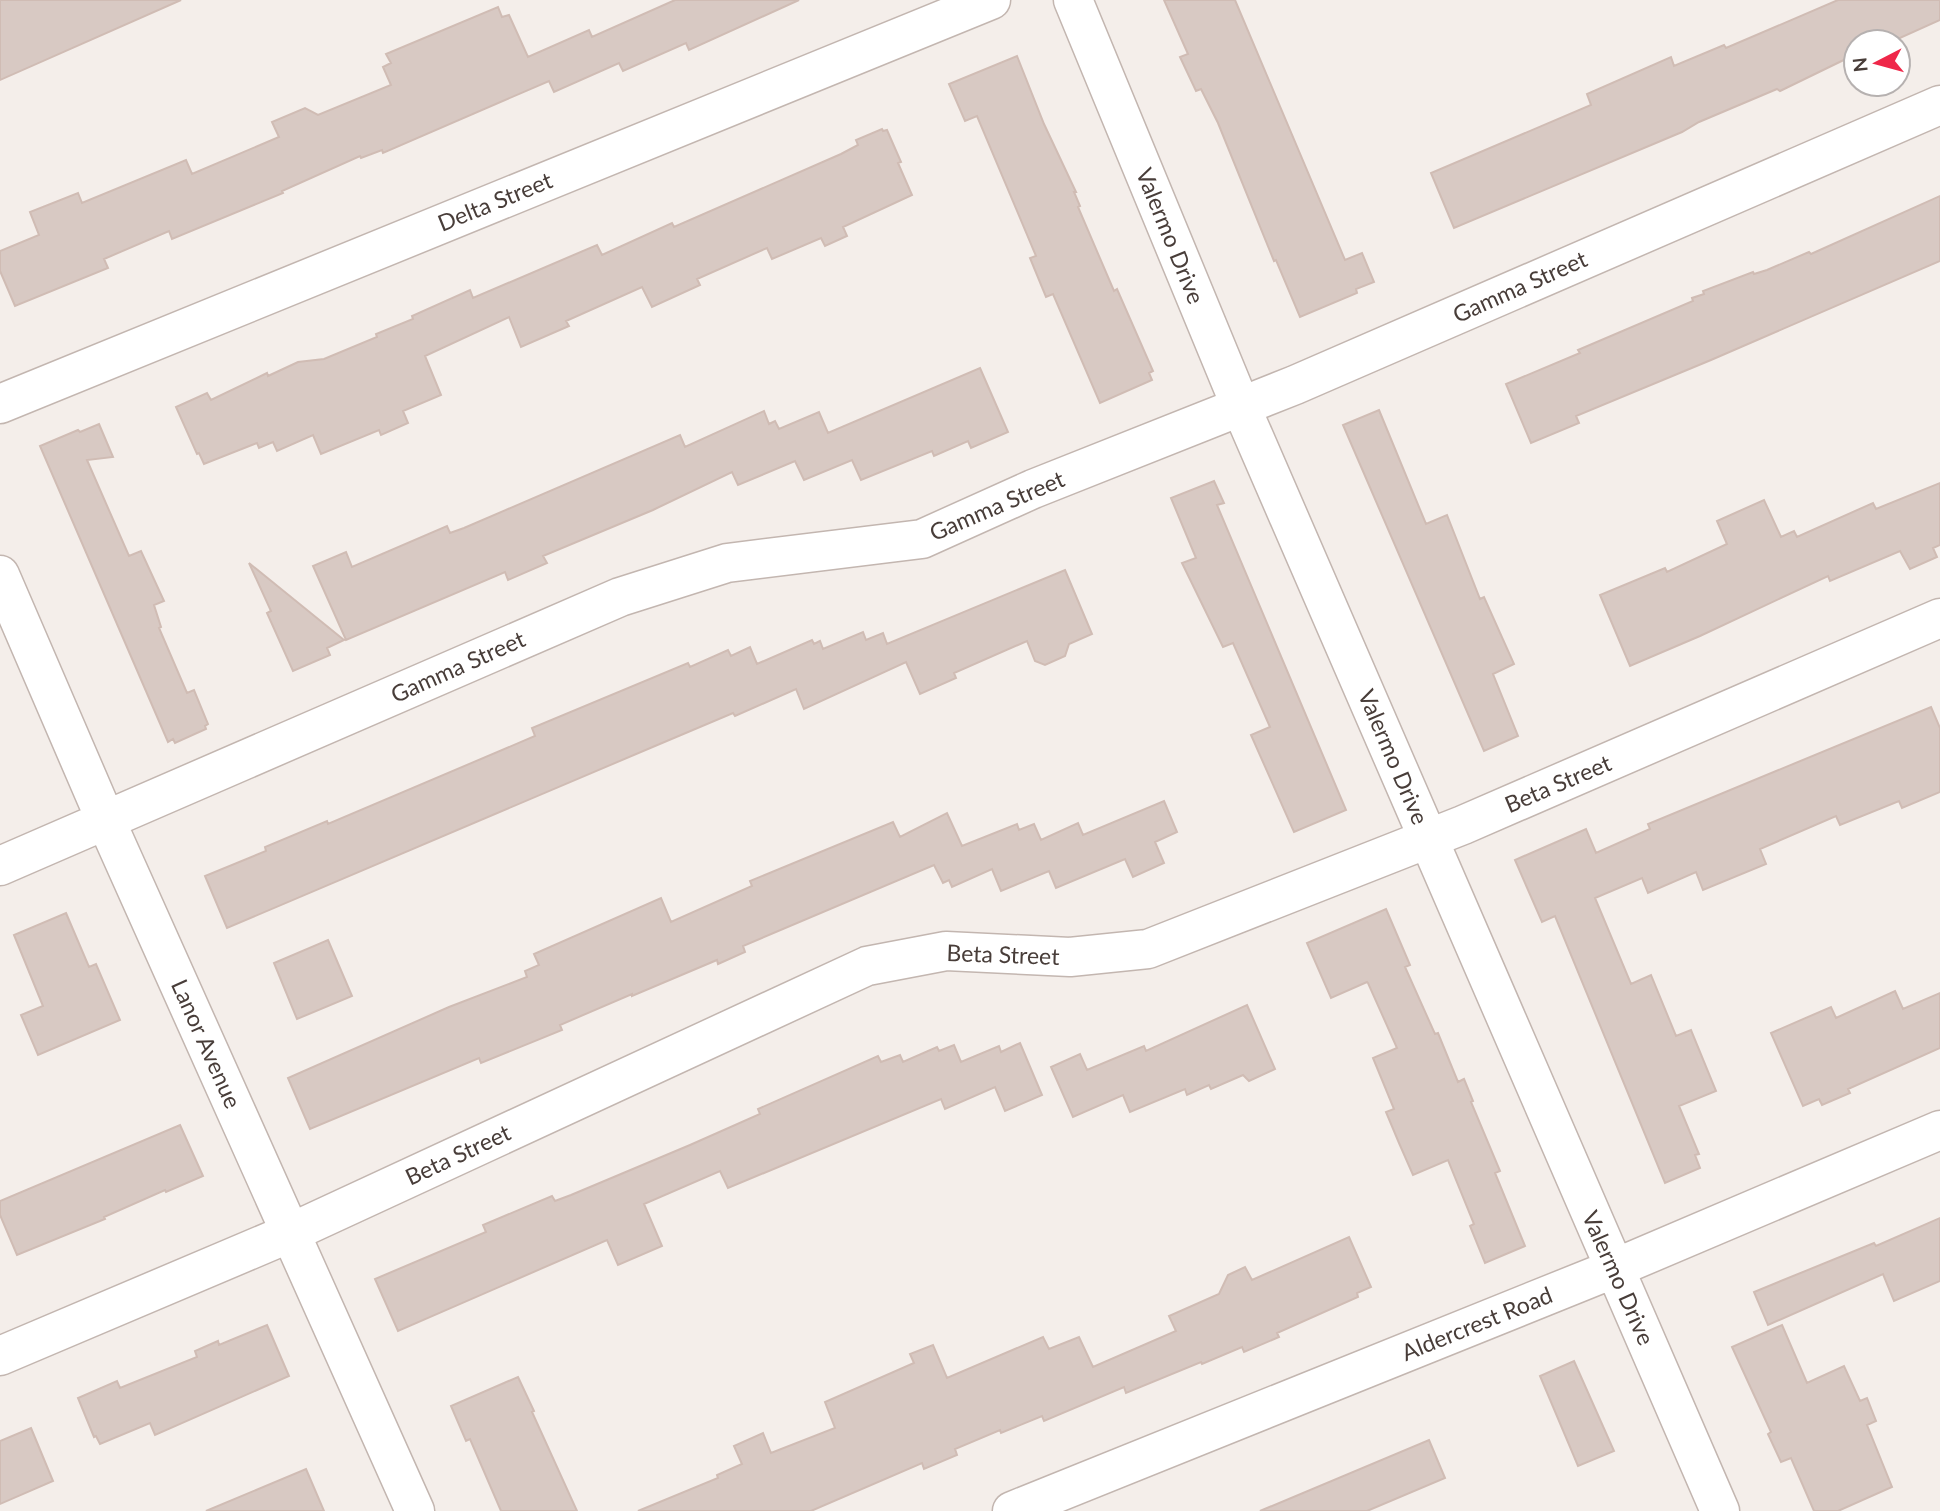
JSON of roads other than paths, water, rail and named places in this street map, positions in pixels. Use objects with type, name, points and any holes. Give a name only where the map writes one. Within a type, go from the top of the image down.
[{"type":"street","name":"Delta Street","points":[[0,404],[991,0]]},
{"type":"street","name":"Valermo Drive","points":[[1073,0],[1241,407],[1720,1511]]},
{"type":"street","name":"Gamma Street","points":[[0,866],[620,597],[726,563],[922,539],[1033,489],[1241,407],[1940,105]]},
{"type":"street","name":"Lanor Avenue","points":[[0,575],[106,821],[415,1511]]},
{"type":"street","name":"Beta Street","points":[[0,1356],[290,1233],[867,966],[946,951],[1070,957],[1147,949],[1429,839],[1940,618]]},
{"type":"street","name":"Aldercrest Road","points":[[1012,1511],[1613,1269],[1940,1130]]}]
